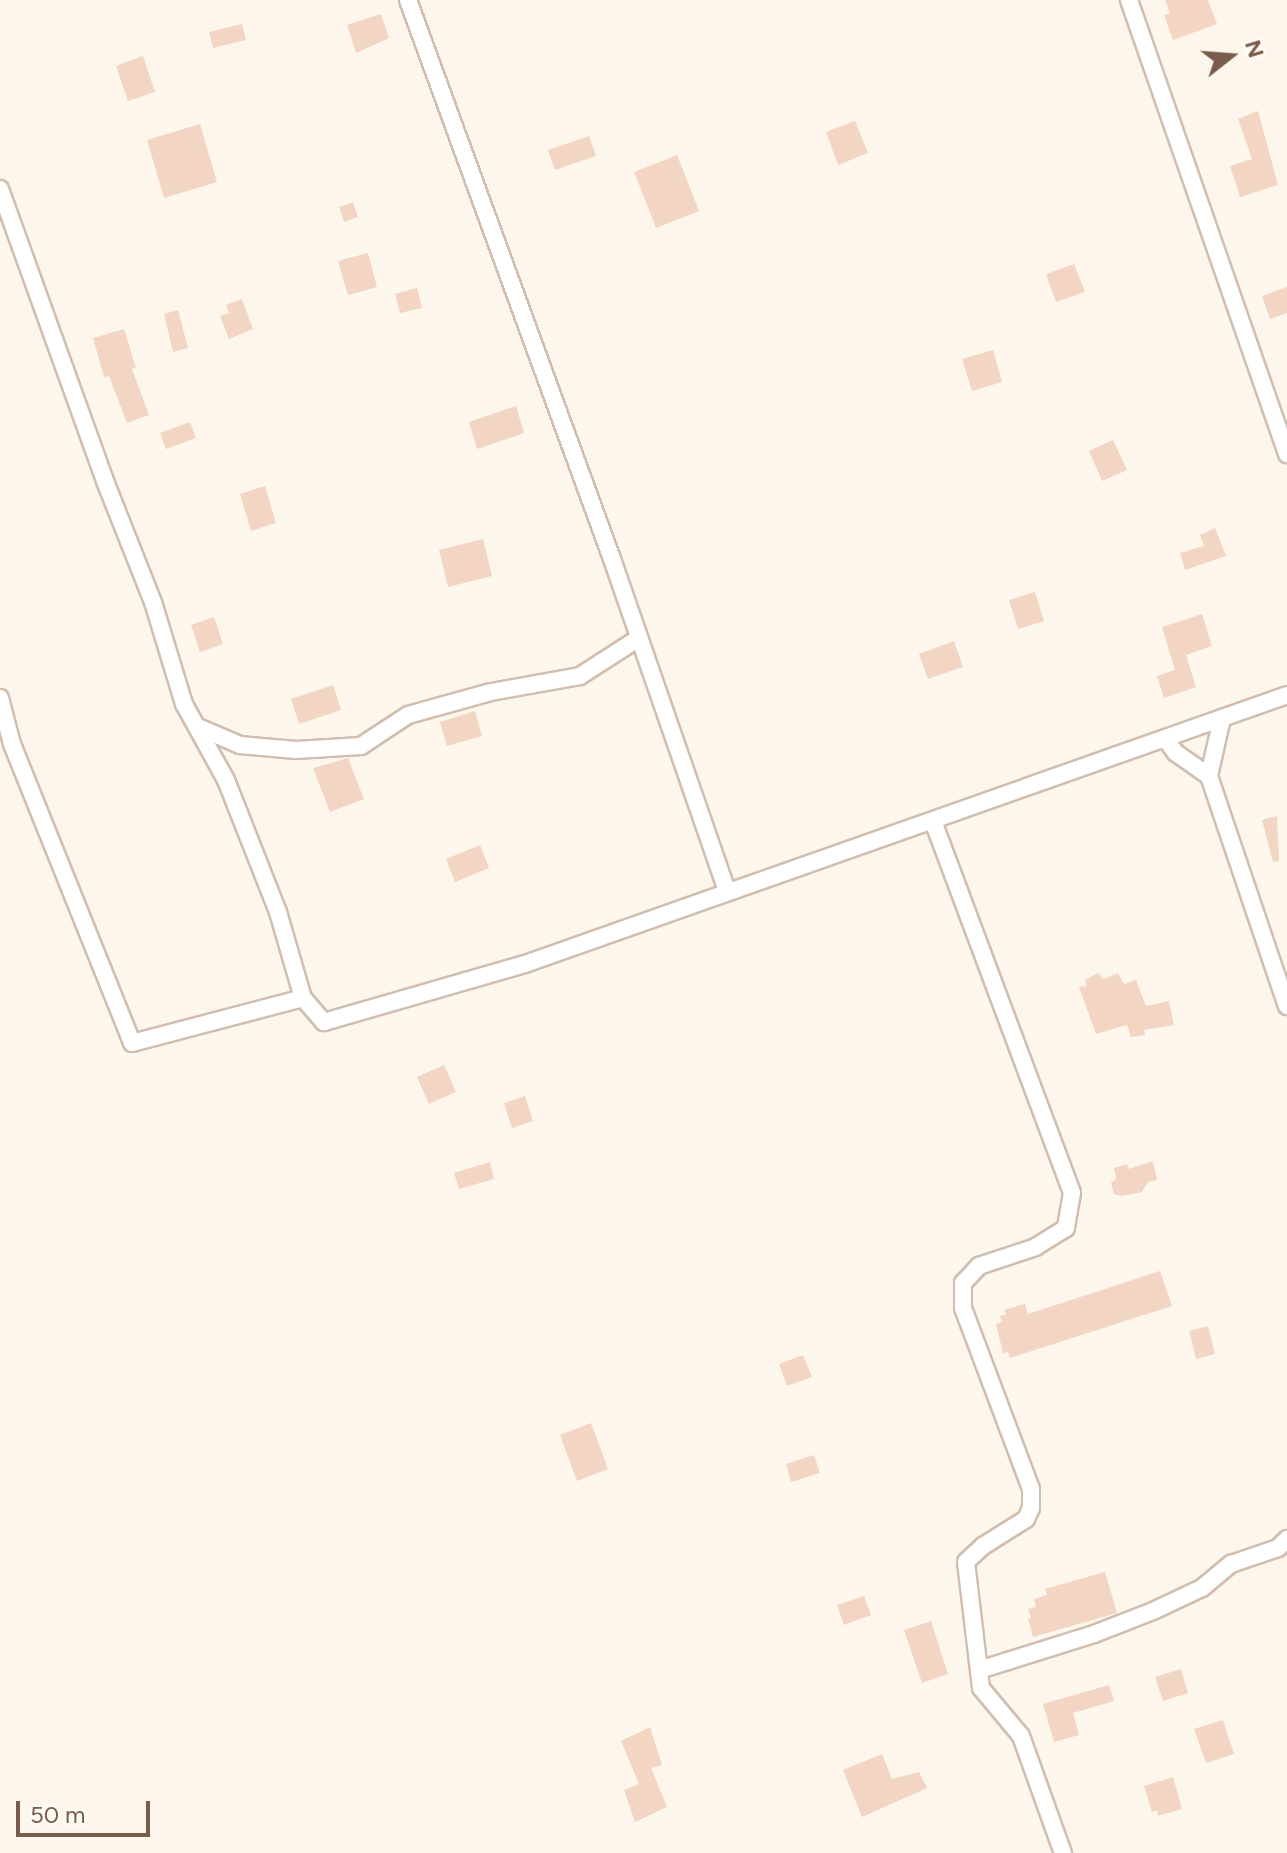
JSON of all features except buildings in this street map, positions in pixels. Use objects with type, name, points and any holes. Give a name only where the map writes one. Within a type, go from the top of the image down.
[{"type":"street","points":[[408,0],[639,638],[727,891]]},
{"type":"street","points":[[1129,0],[1287,454]]},
{"type":"street","points":[[0,189],[105,481],[153,602],[184,704],[226,780],[278,912],[303,998],[324,1022],[525,964],[1287,695]]},
{"type":"street","points":[[198,727],[240,745],[296,750],[361,746],[408,715],[491,692],[580,676],[639,638]]},
{"type":"street","points":[[0,698],[12,744],[132,1043],[303,998]]},
{"type":"street","points":[[1222,718],[1209,776],[1287,1006]]},
{"type":"street","points":[[1165,738],[1176,753],[1209,776]]},
{"type":"street","points":[[933,821],[1072,1193],[1066,1228],[1036,1247],[979,1266],[963,1283],[963,1308],[1031,1489],[1031,1508],[1026,1519],[983,1546],[966,1562],[981,1688],[1021,1736],[1063,1853]]},
{"type":"street","points":[[979,1670],[1094,1634],[1153,1611],[1202,1588],[1231,1564],[1278,1548],[1287,1539]]}]
